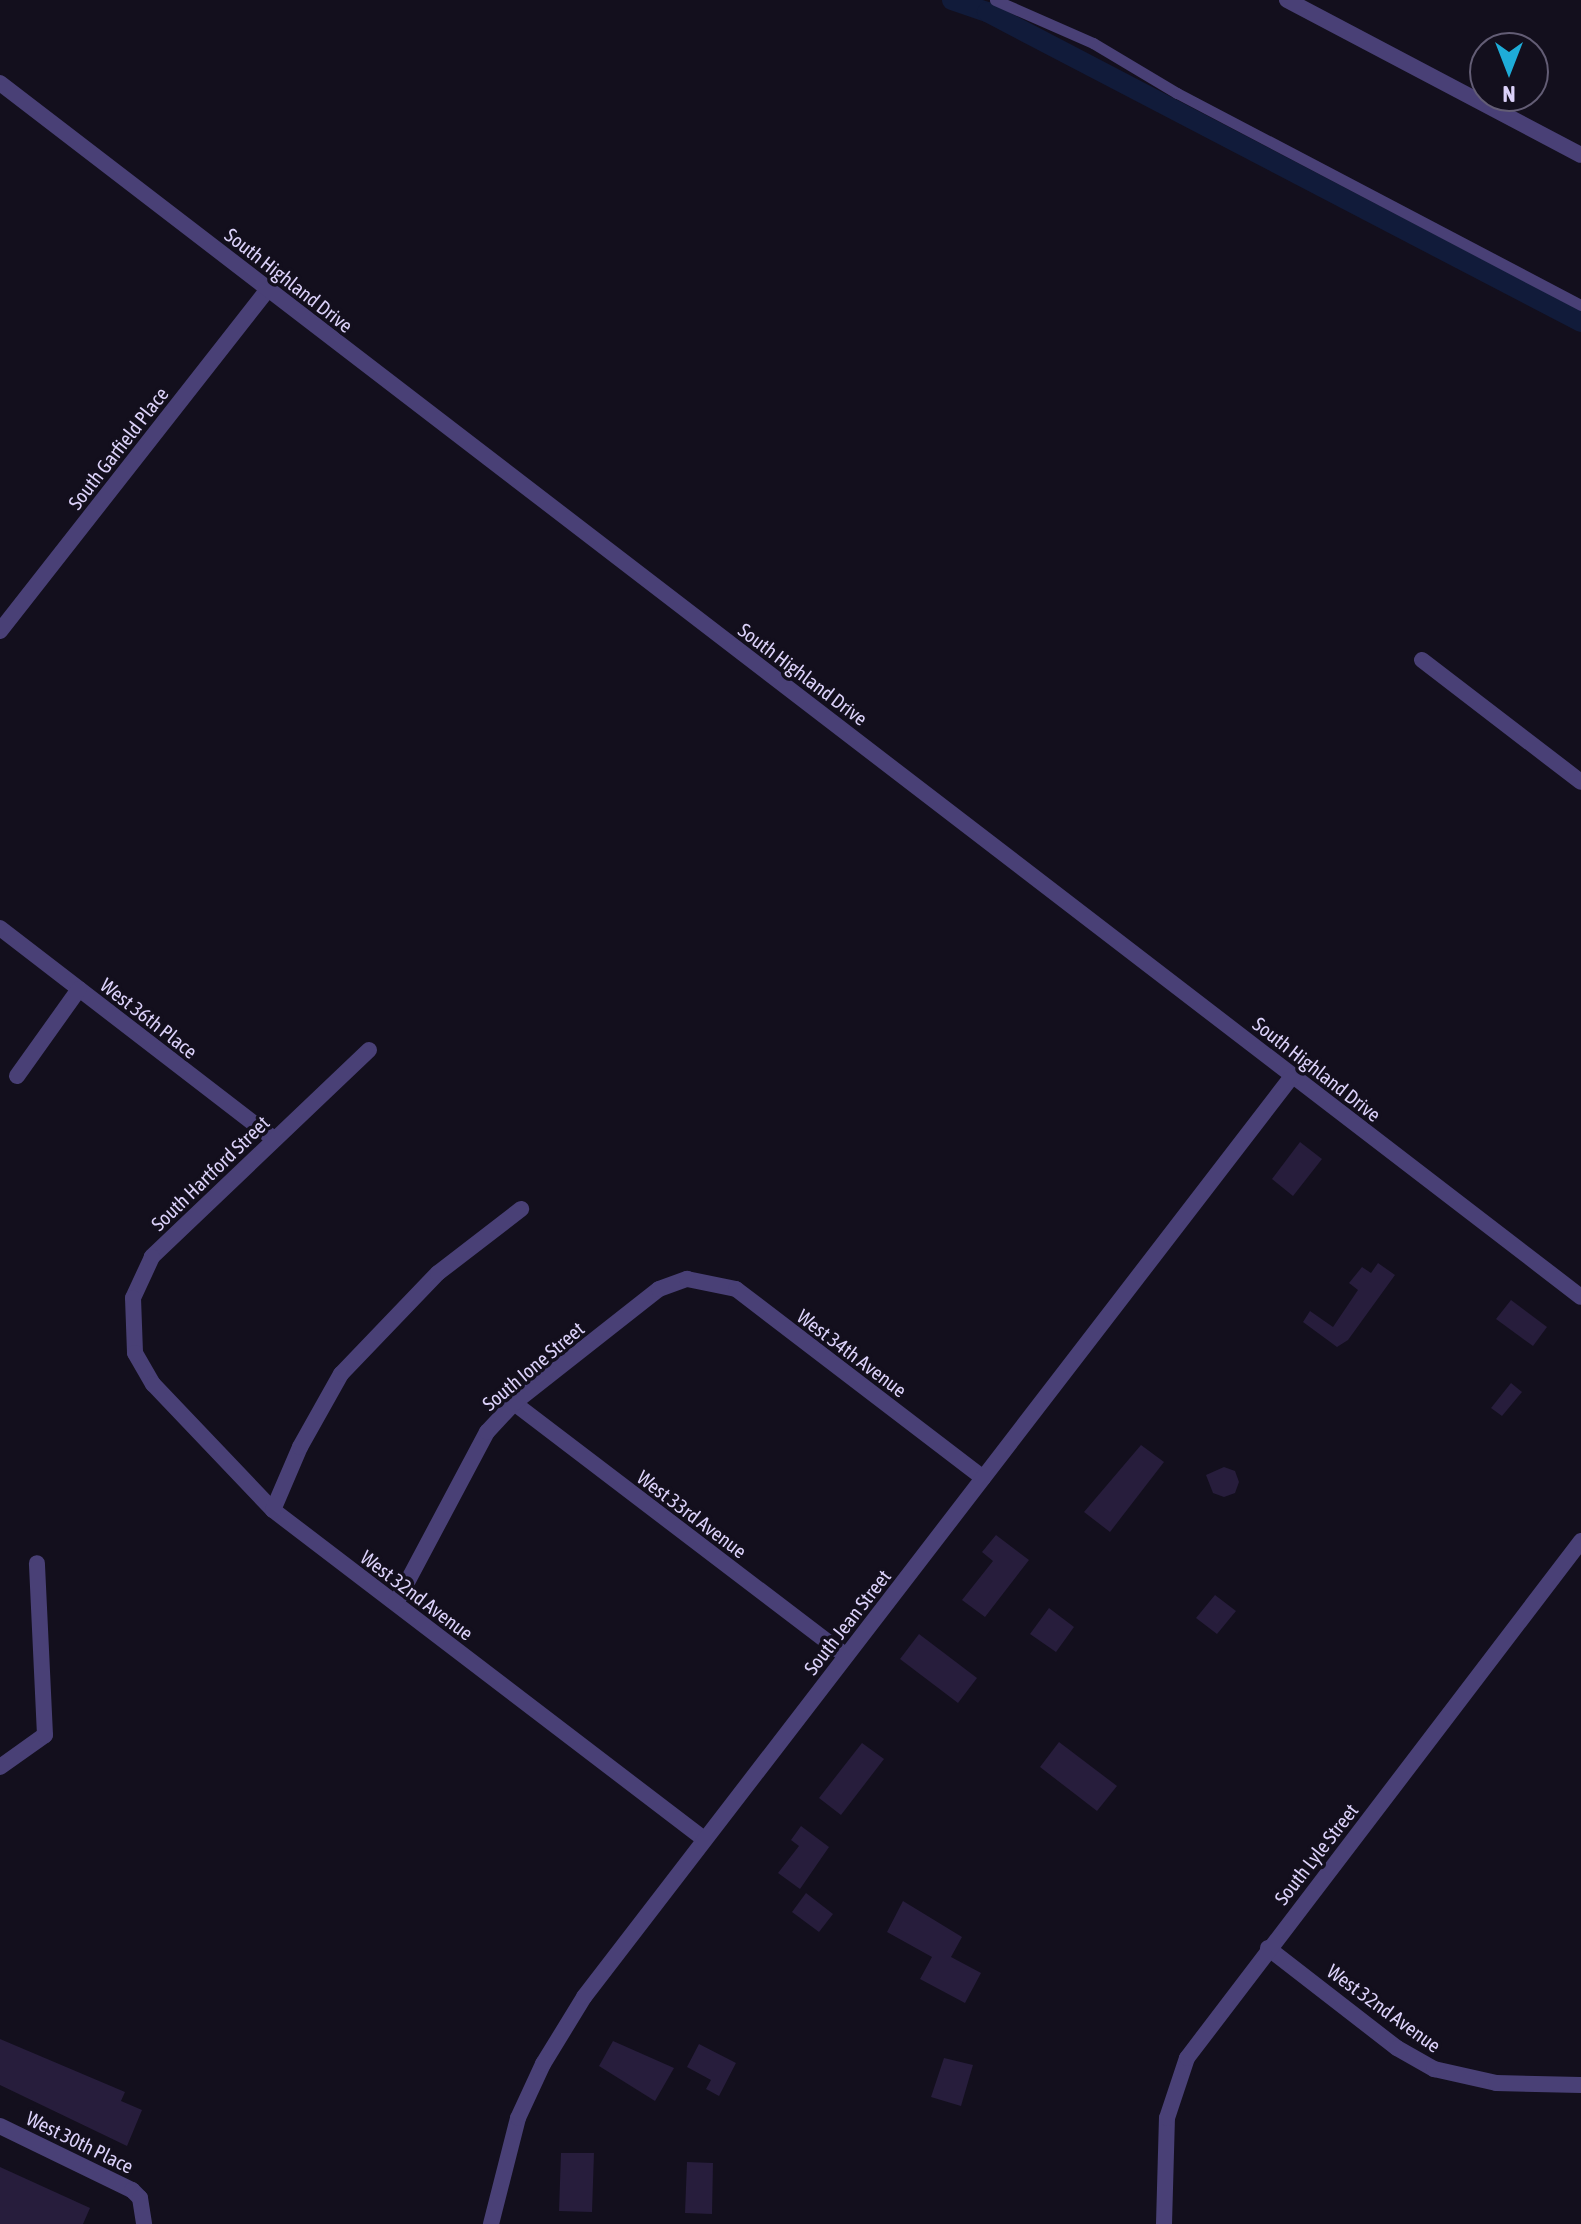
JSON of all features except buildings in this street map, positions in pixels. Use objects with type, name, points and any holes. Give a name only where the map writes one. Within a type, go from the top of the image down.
[{"type":"street","points":[[1287,0],[1581,155]]},
{"type":"street","name":"South Highland Drive","points":[[0,83],[1581,1297]]},
{"type":"street","name":"South Garfield Place","points":[[0,631],[268,289]]},
{"type":"street","points":[[1422,660],[1581,782]]},
{"type":"street","name":"West 36th Place","points":[[0,928],[274,1139]]},
{"type":"street","points":[[17,1076],[79,989]]},
{"type":"street","name":"South Hartford Street","points":[[135,1353],[131,1319],[139,1276],[152,1257],[369,1050]]},
{"type":"street","name":"South Jean Street","points":[[491,2224],[507,2151],[543,2064],[584,1997],[1293,1075]]},
{"type":"street","points":[[273,1510],[300,1447],[341,1374],[438,1273],[521,1209]]},
{"type":"street","name":"West 34th Avenue","points":[[687,1279],[736,1289],[983,1478]]},
{"type":"street","name":"South Ione Street","points":[[396,1603],[468,1461],[514,1403],[659,1289],[687,1279]]},
{"type":"street","name":"West 32nd Avenue","points":[[135,1353],[153,1384],[273,1510],[704,1839]]},
{"type":"street","name":"West 33rd Avenue","points":[[514,1403],[846,1656]]},
{"type":"street","name":"South Lyle Street","points":[[1164,2224],[1167,2118],[1175,2084],[1202,2036],[1581,1541]]},
{"type":"street","points":[[0,1767],[45,1735],[37,1563]]},
{"type":"street","name":"West 32nd Avenue","points":[[1268,1948],[1397,2048],[1434,2069],[1496,2083],[1581,2085]]},
{"type":"street","name":"West 30th Place","points":[[0,2126],[132,2190],[140,2198],[144,2224]]},
{"type":"lane","points":[[995,0],[1093,43],[1177,93],[1581,305]]},
{"type":"waterway","points":[[952,0],[987,12],[1581,322]]}]
